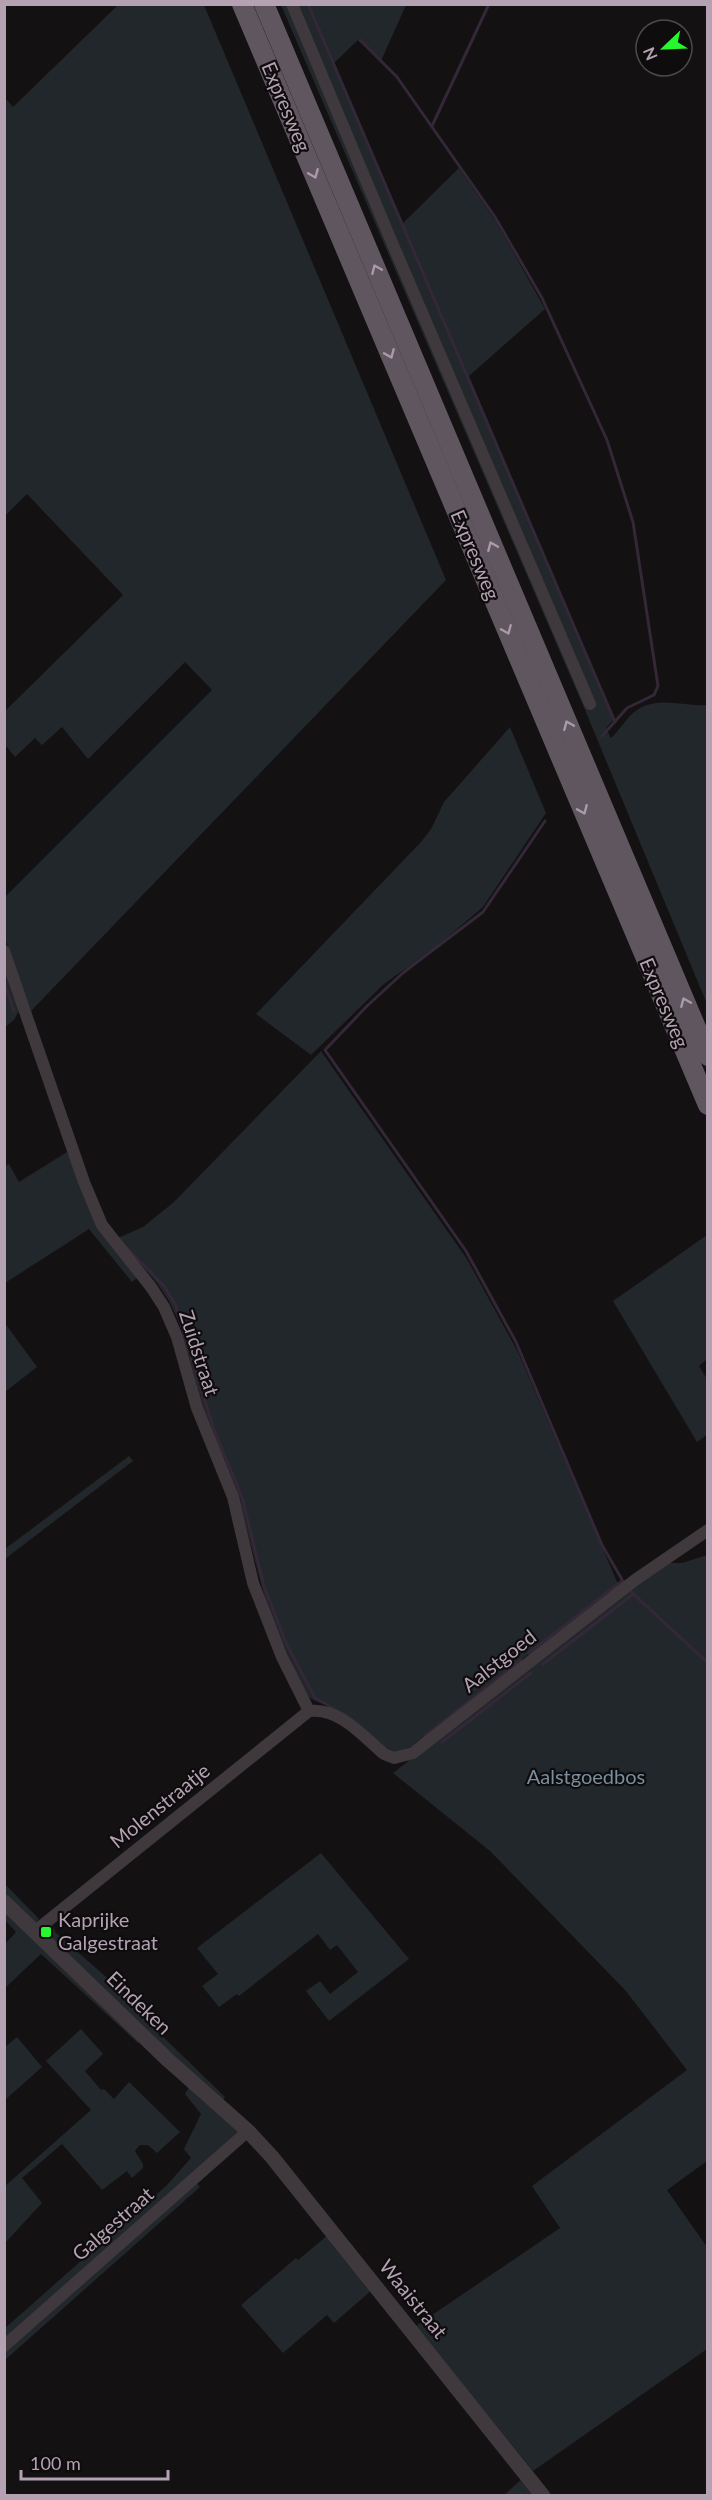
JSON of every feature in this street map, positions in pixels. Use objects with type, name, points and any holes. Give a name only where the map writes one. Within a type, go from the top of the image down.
[{"type":"highway","name":"Expresweg","points":[[242,4],[708,1105]]},
{"type":"highway","name":"Expresweg","points":[[264,4],[708,1056]]},
{"type":"street","points":[[292,4],[397,256],[590,704]]},
{"type":"street","name":"Zuidstraat","points":[[4,951],[84,1182],[102,1226],[151,1287],[164,1307],[177,1338],[197,1408],[232,1497],[253,1583],[278,1647],[309,1711]]},
{"type":"street","name":"Aalstgoed","points":[[309,1711],[319,1709],[334,1714],[384,1754],[394,1758],[405,1756],[422,1746],[630,1584],[708,1530]]},
{"type":"street","name":"Molenstraatje","points":[[34,1932],[309,1711]]},
{"type":"street","name":"Eindeken","points":[[4,1902],[168,2060],[248,2131]]},
{"type":"street","name":"Galgestraat","points":[[4,2346],[248,2131]]},
{"type":"street","name":"Waaistraat","points":[[248,2131],[399,2314],[543,2496]]},
{"type":"green space","points":[[118,5],[204,5],[446,580],[31,1011],[5,939],[5,897],[212,690],[185,662],[88,759],[62,727],[42,745],[35,738],[15,757],[7,747],[5,748],[5,711],[123,595],[27,494],[5,516],[5,98],[13,107]]},
{"type":"green space","points":[[281,5],[406,5],[381,61],[358,40],[334,63],[402,224],[459,168],[497,223],[545,309],[469,376],[614,719],[606,728],[611,738],[641,707],[659,703],[707,705],[707,1004],[585,710]]},
{"type":"green space","points":[[510,727],[546,813],[483,907],[437,946],[384,984],[311,1055],[256,1014],[421,842],[431,829],[444,802]]},
{"type":"green space","points":[[4,966],[19,1011],[14,1020],[5,1027],[4,983],[6,982]]},
{"type":"green space","points":[[321,1051],[467,1259],[518,1352],[618,1584],[411,1747],[396,1753],[372,1739],[334,1708],[305,1694],[267,1606],[236,1489],[203,1408],[180,1324],[157,1283],[118,1238],[143,1227],[174,1202]]},
{"type":"green space","points":[[67,1152],[138,1277],[132,1282],[89,1229],[5,1283],[5,1166],[9,1164],[19,1182]]},
{"type":"green space","points":[[707,1235],[707,1359],[699,1366],[707,1379],[707,1435],[697,1442],[613,1301]]},
{"type":"green space","points":[[4,1322],[37,1367],[5,1392],[4,1392]]},
{"type":"green space","points":[[129,1456],[133,1461],[5,1559],[5,1549]]},
{"type":"green space","name":"Aalstgoedbos","points":[[707,1555],[707,2161],[667,2190],[707,2247],[707,2349],[533,2471],[416,2326],[560,2228],[532,2186],[687,2070],[625,1990],[490,1851],[393,1773],[635,1584],[668,1563],[682,1563]]},
{"type":"green space","points":[[321,1853],[409,1959],[329,2021],[306,1991],[320,1981],[330,1994],[358,1972],[337,1945],[330,1950],[318,1934],[239,1996],[237,1994],[219,2007],[202,1986],[218,1974],[197,1948]]},
{"type":"green space","points":[[4,1883],[39,1919],[33,1926],[5,1896]]},
{"type":"green space","points":[[5,1909],[143,2036],[138,2043],[41,1954],[5,1988],[4,1945],[16,1932],[5,1920]]},
{"type":"green space","points":[[52,1924],[55,1932],[156,2021],[152,2026],[225,2097],[222,2101],[49,1938]]},
{"type":"green space","points":[[81,2029],[103,2054],[85,2071],[101,2090],[104,2089],[114,2099],[129,2082],[180,2132],[157,2153],[148,2145],[140,2145],[135,2151],[143,2168],[132,2178],[127,2171],[102,2190],[62,2144],[22,2178],[42,2203],[5,2243],[5,2186],[91,2110],[46,2061]]},
{"type":"green space","points":[[17,2037],[42,2067],[5,2100],[5,2047]]},
{"type":"green space","points":[[192,2083],[242,2131],[191,2177],[200,2187],[5,2360],[4,2329],[166,2186],[191,2158],[184,2149],[201,2114],[185,2094]]},
{"type":"green space","points":[[328,2235],[372,2290],[334,2323],[327,2315],[283,2353],[241,2305],[296,2258],[298,2260]]},
{"type":"green space","points":[[523,2478],[537,2495],[504,2496],[504,2495]]},
{"type":"waterway","points":[[308,4],[615,722]]},
{"type":"waterway","points":[[432,126],[489,4]]},
{"type":"waterway","points":[[360,40],[397,77],[495,217],[542,298],[607,440],[633,522],[658,686],[654,695],[627,708],[602,736]]},
{"type":"waterway","points":[[545,821],[483,912],[404,972],[367,1006],[325,1050],[466,1251],[516,1342],[602,1545],[624,1583]]},
{"type":"waterway","points":[[4,982],[14,1011]]},
{"type":"waterway","points":[[127,1248],[164,1286],[175,1304],[214,1430],[242,1497],[264,1586],[286,1643],[315,1698],[347,1716]]},
{"type":"waterway","points":[[529,1653],[622,1581]]},
{"type":"waterway","points":[[628,1589],[708,1663]]},
{"type":"waterway","points":[[543,1664],[632,1595]]},
{"type":"waterway","points":[[425,1736],[521,1660]]},
{"type":"waterway","points":[[442,1742],[531,1673]]},
{"type":"place","name":"Kaprijke Galgestraat","points":[[46,1932]]}]
